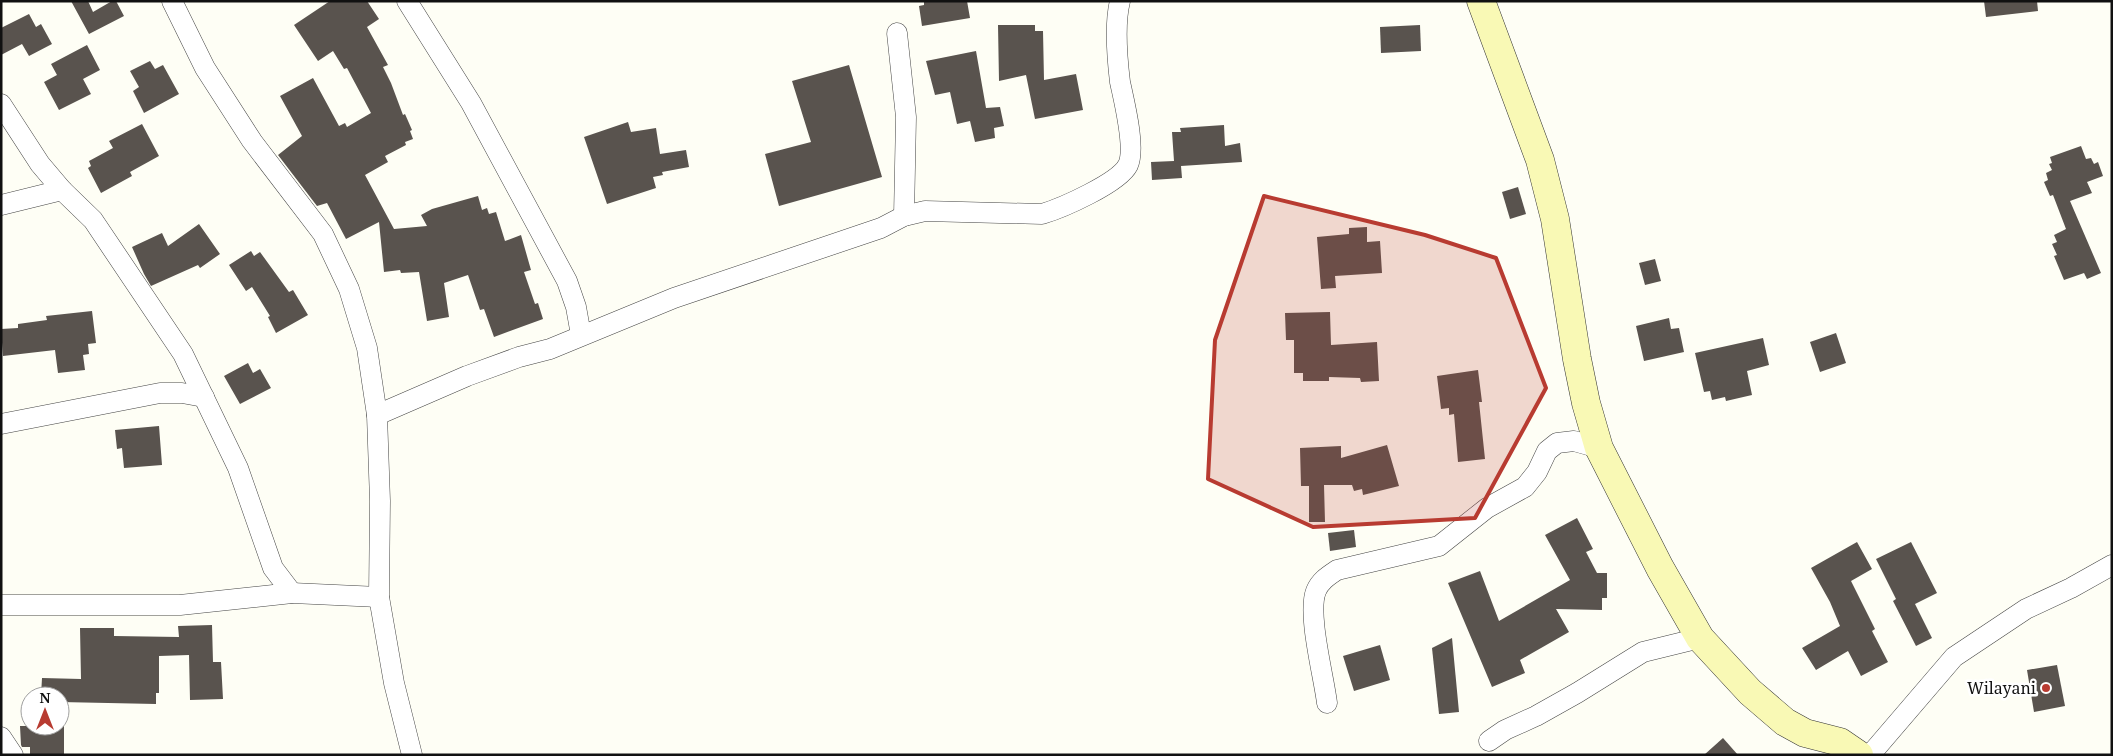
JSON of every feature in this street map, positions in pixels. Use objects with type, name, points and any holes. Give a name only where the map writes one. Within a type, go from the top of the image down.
[{"type":"street","points":[[172,1],[205,68],[252,142],[323,234],[349,289],[367,348],[377,415],[380,501],[379,597],[394,683],[412,755]]},
{"type":"street","points":[[407,1],[471,102],[567,281],[576,307],[580,335]]},
{"type":"street","points":[[377,415],[467,376],[519,357],[550,349],[580,335],[674,298],[881,228],[904,216],[925,211],[1042,214],[1061,208],[1118,177],[1128,166],[1131,155],[1120,79],[1118,36],[1120,1]]},
{"type":"street","points":[[1481,1],[1540,160],[1555,219],[1586,402],[1599,448],[1660,568],[1700,638],[1750,692],[1785,722],[1805,733],[1840,742],[1859,755]]},
{"type":"street","points":[[897,34],[906,117],[904,216]]},
{"type":"street","points":[[1,104],[40,164],[62,190],[92,220],[183,354],[238,468],[273,568],[292,593]]},
{"type":"street","points":[[1,205],[62,190]]},
{"type":"street","points":[[1,424],[160,393],[182,393],[204,397]]},
{"type":"street","points":[[1328,703],[1313,616],[1316,592],[1324,578],[1337,570],[1439,546],[1487,508],[1525,487],[1537,472],[1547,451],[1557,443],[1574,440],[1599,448]]},
{"type":"street","points":[[1870,755],[1954,657],[2026,609],[2071,588],[2112,565]]},
{"type":"street","points":[[1,605],[104,606],[180,604],[292,593],[379,597]]},
{"type":"street","points":[[1489,741],[1505,730],[1536,716],[1578,693],[1643,652],[1700,638]]},
{"type":"street","points":[[1,738],[13,755]]},
{"type":"highlighted area","points":[[1264,196],[1425,235],[1496,258],[1546,388],[1475,518],[1313,527],[1208,479],[1215,340]]},
{"type":"building","points":[[71,1],[88,1],[93,12],[112,1],[116,1],[124,16],[89,34]]},
{"type":"building","points":[[330,1],[367,1],[379,19],[367,27],[388,65],[383,67],[403,115],[405,114],[412,130],[410,131],[413,139],[405,142],[406,145],[385,156],[388,162],[365,175],[394,229],[427,226],[421,215],[432,209],[478,196],[482,210],[487,208],[489,214],[496,212],[505,241],[521,235],[531,270],[524,272],[535,304],[538,303],[543,319],[494,337],[484,309],[480,310],[468,275],[444,283],[449,317],[427,321],[419,272],[401,273],[400,270],[384,272],[379,222],[346,239],[327,203],[317,206],[278,155],[302,136],[280,96],[313,78],[339,126],[345,123],[347,127],[371,113],[347,68],[344,69],[333,51],[318,61],[294,25]]},
{"type":"building","points":[[924,1],[967,1],[970,18],[922,26],[919,6],[924,5]]},
{"type":"building","points":[[1984,1],[2037,1],[2038,11],[1986,17]]},
{"type":"building","points":[[29,14],[36,27],[41,24],[52,44],[29,56],[22,44],[1,55],[1,28]]},
{"type":"building","points":[[998,25],[1035,25],[1035,31],[1043,31],[1044,80],[1076,74],[1083,110],[1035,119],[1026,75],[999,81]]},
{"type":"building","points":[[1420,25],[1421,51],[1381,53],[1380,27]]},
{"type":"building","points":[[87,45],[100,70],[83,79],[91,94],[59,110],[44,82],[57,75],[51,64]]},
{"type":"building","points":[[976,51],[986,108],[1000,107],[1004,126],[994,128],[995,138],[975,142],[970,121],[957,124],[950,92],[935,95],[926,61]]},
{"type":"building","points":[[150,61],[155,69],[163,65],[179,94],[144,113],[133,91],[139,87],[130,71]]},
{"type":"building","points":[[849,65],[882,177],[779,206],[765,154],[811,142],[792,81]]},
{"type":"building","points":[[628,122],[631,132],[656,128],[660,154],[686,150],[689,167],[662,172],[663,175],[653,177],[656,188],[607,204],[584,137]]},
{"type":"building","points":[[142,124],[159,156],[130,172],[132,176],[101,193],[88,168],[91,166],[89,161],[113,148],[109,141]]},
{"type":"building","points":[[1224,125],[1225,146],[1240,143],[1242,162],[1181,166],[1182,178],[1152,180],[1151,162],[1174,161],[1172,132],[1181,132],[1180,128]]},
{"type":"building","points":[[2081,146],[2086,159],[2091,158],[2094,164],[2098,162],[2103,176],[2087,182],[2092,193],[2070,201],[2101,273],[2087,279],[2084,273],[2064,280],[2054,256],[2057,255],[2052,244],[2057,242],[2054,235],[2066,229],[2053,195],[2050,196],[2044,182],[2048,180],[2046,173],[2052,170],[2049,164],[2052,163],[2050,157]]},
{"type":"building","points":[[1518,187],[1526,214],[1510,219],[1502,192]]},
{"type":"building","points":[[199,224],[220,254],[200,268],[198,265],[151,286],[132,247],[162,233],[168,246]]},
{"type":"building","points":[[1367,227],[1367,242],[1380,241],[1382,273],[1335,276],[1336,288],[1321,289],[1317,237],[1349,234],[1349,228]]},
{"type":"building","points":[[251,251],[254,256],[260,252],[289,292],[293,290],[308,315],[276,333],[268,317],[270,316],[252,287],[246,291],[229,265]]},
{"type":"building","points":[[1655,259],[1661,281],[1645,285],[1639,263]]},
{"type":"building","points":[[92,311],[96,343],[88,344],[89,354],[83,355],[85,370],[58,373],[55,350],[3,356],[1,329],[18,328],[18,324],[47,320],[46,316]]},
{"type":"building","points":[[1330,312],[1331,345],[1377,342],[1379,381],[1361,382],[1360,378],[1329,377],[1329,381],[1303,381],[1303,373],[1294,373],[1294,340],[1286,340],[1285,313]]},
{"type":"building","points":[[1669,318],[1671,329],[1679,328],[1684,352],[1644,361],[1636,326]]},
{"type":"building","points":[[1836,333],[1846,363],[1820,372],[1810,342]]},
{"type":"building","points":[[1763,338],[1769,365],[1747,371],[1752,395],[1726,401],[1725,397],[1712,400],[1710,391],[1704,392],[1695,353]]},
{"type":"building","points":[[248,363],[253,373],[260,369],[271,388],[240,404],[224,376]]},
{"type":"building","points":[[1478,370],[1482,402],[1479,402],[1485,459],[1458,462],[1454,414],[1449,415],[1449,408],[1441,409],[1437,376]]},
{"type":"building","points":[[159,426],[162,465],[124,468],[122,448],[117,449],[115,430]]},
{"type":"building","points":[[1387,445],[1399,486],[1363,495],[1362,489],[1354,491],[1352,485],[1324,485],[1325,522],[1309,522],[1309,486],[1301,486],[1300,448],[1341,446],[1341,458]]},
{"type":"building","points":[[1577,518],[1593,549],[1586,552],[1597,573],[1607,573],[1607,598],[1602,598],[1602,610],[1556,609],[1569,632],[1520,660],[1525,673],[1492,687],[1448,583],[1480,571],[1499,621],[1570,580],[1545,535]]},
{"type":"building","points":[[1354,530],[1356,547],[1330,551],[1328,533]]},
{"type":"building","points":[[1857,542],[1872,569],[1851,581],[1875,629],[1872,631],[1888,662],[1861,676],[1848,651],[1816,670],[1802,648],[1840,626],[1830,602],[1811,568]]},
{"type":"building","points":[[1911,542],[1937,593],[1915,604],[1932,638],[1916,646],[1893,601],[1896,599],[1876,559]]},
{"type":"building","points":[[212,625],[213,662],[221,662],[223,699],[190,700],[189,655],[159,656],[159,693],[156,693],[156,704],[70,702],[70,686],[42,686],[42,678],[81,679],[80,628],[114,628],[114,636],[179,637],[178,626]]},
{"type":"building","points":[[1452,638],[1459,712],[1439,714],[1432,648]]},
{"type":"building","points":[[1380,645],[1390,680],[1354,691],[1343,656]]},
{"type":"building","name":"Wilayani","points":[[2057,665],[2065,706],[2034,712],[2027,670]]},
{"type":"building","points":[[21,736],[64,736],[64,755],[30,755],[30,747],[22,747]]},
{"type":"building","points":[[1723,738],[1738,755],[1704,755]]},
{"type":"place","name":"Wilayani","points":[[2046,688]]}]
